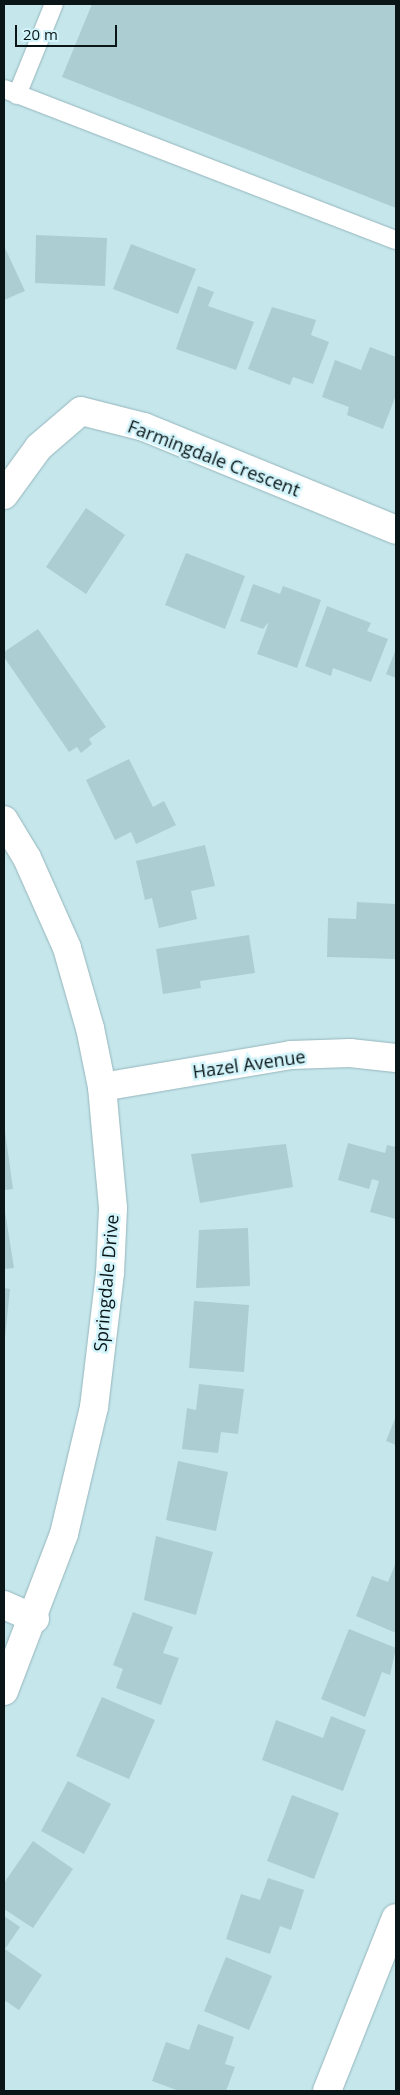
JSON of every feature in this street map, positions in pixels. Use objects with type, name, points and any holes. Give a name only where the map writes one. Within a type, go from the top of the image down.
[{"type":"street","name":"Farmingdale Crescent","points":[[4,495],[39,447],[81,411],[144,427],[396,530]]},
{"type":"street","name":"Springdale Drive","points":[[4,820],[27,858],[68,948],[102,1087],[113,1208],[94,1407],[64,1534],[35,1619],[4,1691]]},
{"type":"street","name":"Hazel Avenue","points":[[102,1087],[291,1055],[350,1053],[396,1058]]},
{"type":"street","points":[[4,1605],[35,1619]]},
{"type":"street","points":[[327,2091],[396,1918]]},
{"type":"lane","points":[[54,4],[10,92],[396,240]]},
{"type":"building","points":[[92,4],[396,4],[396,208],[62,77]]},
{"type":"building","points":[[36,235],[107,238],[105,286],[35,283]]},
{"type":"building","points":[[131,244],[196,269],[178,314],[113,289]]},
{"type":"building","points":[[4,246],[25,291],[4,300]]},
{"type":"building","points":[[198,286],[214,292],[208,306],[254,322],[236,370],[176,349]]},
{"type":"building","points":[[272,307],[316,320],[311,335],[329,342],[313,384],[293,377],[290,385],[248,369]]},
{"type":"building","points":[[370,347],[396,357],[396,395],[383,429],[347,415],[349,407],[322,397],[335,360],[361,370]]},
{"type":"building","points":[[86,508],[125,535],[86,594],[46,567]]},
{"type":"building","points":[[186,553],[245,576],[225,629],[165,605]]},
{"type":"building","points":[[253,584],[280,594],[283,586],[321,600],[297,668],[257,654],[269,622],[263,629],[240,621]]},
{"type":"building","points":[[327,606],[371,623],[367,631],[388,639],[371,682],[333,668],[331,676],[305,666]]},
{"type":"building","points":[[38,629],[106,727],[89,739],[92,744],[81,753],[77,747],[69,752],[4,657],[4,652]]},
{"type":"building","points":[[396,649],[396,678],[386,674]]},
{"type":"building","points":[[129,759],[153,807],[164,801],[176,825],[136,844],[131,832],[115,840],[86,780]]},
{"type":"building","points":[[205,845],[215,886],[191,891],[197,919],[159,928],[152,898],[145,900],[136,861]]},
{"type":"building","points":[[357,902],[396,904],[396,959],[327,957],[328,918],[356,919]]},
{"type":"building","points":[[249,935],[255,973],[200,981],[201,988],[163,994],[156,949]]},
{"type":"building","points":[[4,1124],[13,1189],[4,1190]]},
{"type":"building","points":[[348,1143],[385,1153],[387,1145],[396,1147],[396,1219],[370,1212],[379,1181],[372,1179],[369,1189],[338,1180]]},
{"type":"building","points":[[286,1144],[293,1187],[200,1203],[191,1154]]},
{"type":"building","points":[[4,1205],[14,1268],[4,1269]]},
{"type":"building","points":[[248,1228],[250,1286],[196,1288],[199,1230]]},
{"type":"building","points":[[4,1288],[10,1289],[5,1338],[4,1338]]},
{"type":"building","points":[[194,1301],[249,1305],[244,1372],[189,1368]]},
{"type":"building","points":[[199,1384],[244,1389],[238,1434],[221,1432],[218,1453],[182,1449],[187,1408],[196,1410]]},
{"type":"building","points":[[396,1416],[396,1445],[386,1441]]},
{"type":"building","points":[[178,1461],[228,1472],[216,1531],[166,1520]]},
{"type":"building","points":[[156,1536],[213,1552],[196,1615],[144,1600]]},
{"type":"building","points":[[396,1562],[396,1633],[356,1616],[372,1576],[388,1582]]},
{"type":"building","points":[[133,1612],[173,1627],[163,1653],[179,1658],[161,1705],[116,1688],[123,1669],[113,1665]]},
{"type":"building","points":[[349,1629],[396,1648],[390,1675],[382,1672],[365,1717],[321,1699]]},
{"type":"building","points":[[102,1697],[155,1720],[129,1779],[76,1756]]},
{"type":"building","points":[[331,1716],[366,1730],[343,1791],[262,1760],[276,1720],[323,1738]]},
{"type":"building","points":[[68,1781],[111,1804],[84,1854],[41,1831]]},
{"type":"building","points":[[292,1795],[339,1813],[314,1879],[267,1861]]},
{"type":"building","points":[[33,1841],[73,1869],[33,1928],[4,1909],[4,1883]]},
{"type":"building","points":[[268,1878],[304,1890],[291,1930],[280,1926],[270,1954],[226,1939],[241,1894],[260,1900]]},
{"type":"building","points":[[4,1916],[20,1927],[5,1949],[42,1975],[19,2010],[4,2000]]},
{"type":"building","points":[[226,1957],[272,1976],[249,2030],[204,2011]]},
{"type":"building","points":[[198,2024],[234,2037],[225,2064],[235,2067],[226,2091],[179,2091],[152,2081],[166,2042],[189,2050]]}]
